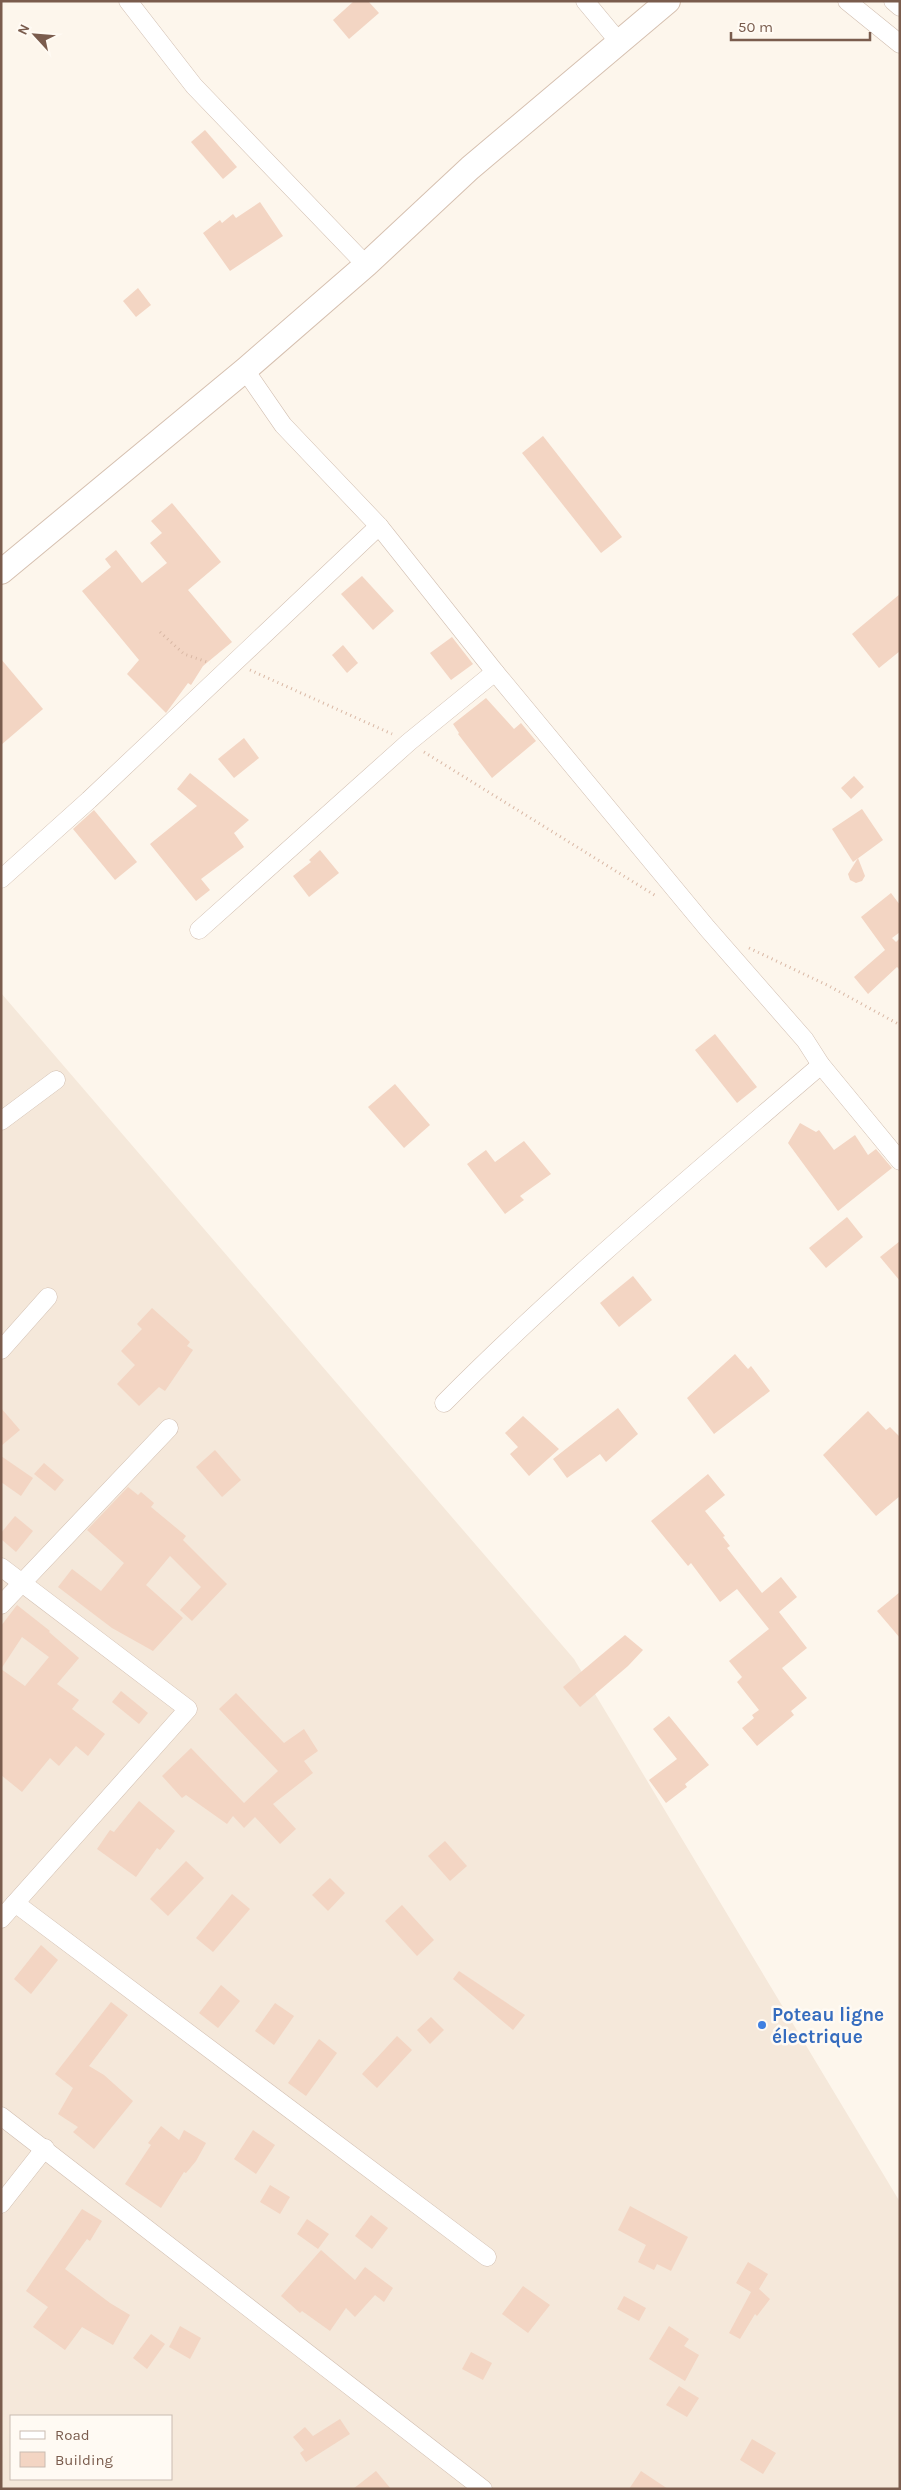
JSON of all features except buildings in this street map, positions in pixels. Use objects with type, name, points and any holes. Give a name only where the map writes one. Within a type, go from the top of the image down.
[{"type":"street","points":[[128,1],[194,86],[366,265]]},
{"type":"street","points":[[585,1],[619,42]]},
{"type":"street","points":[[1,572],[245,370],[366,265],[470,168],[668,1]]},
{"type":"street","points":[[847,1],[900,44]]},
{"type":"street","points":[[893,1],[900,7]]},
{"type":"street","points":[[245,370],[283,425],[379,526],[495,672],[707,928],[805,1040],[821,1065],[900,1161]]},
{"type":"street","points":[[1,879],[89,800],[379,526]]},
{"type":"street","points":[[199,930],[409,742],[495,672]]},
{"type":"street","points":[[444,1403],[502,1344],[643,1218],[821,1065]]},
{"type":"street","points":[[1,1121],[56,1080]]},
{"type":"street","points":[[1,1350],[48,1297]]},
{"type":"street","points":[[1,1605],[169,1428]]},
{"type":"street","points":[[1,1567],[188,1709],[1,1919]]},
{"type":"street","points":[[15,1903],[486,2257]]},
{"type":"street","points":[[1,2116],[45,2148],[483,2489]]},
{"type":"street","points":[[1,2204],[45,2148]]},
{"type":"path","points":[[160,632],[184,654],[208,662],[234,663],[409,742],[657,897]]},
{"type":"path","points":[[742,944],[829,986],[900,1025]]},
{"type":"shaded area","points":[[1,993],[574,1659],[900,2202],[900,2489],[1,2489]]},
{"type":"place","name":"Poteau ligne électrique","points":[[762,2025]]}]
